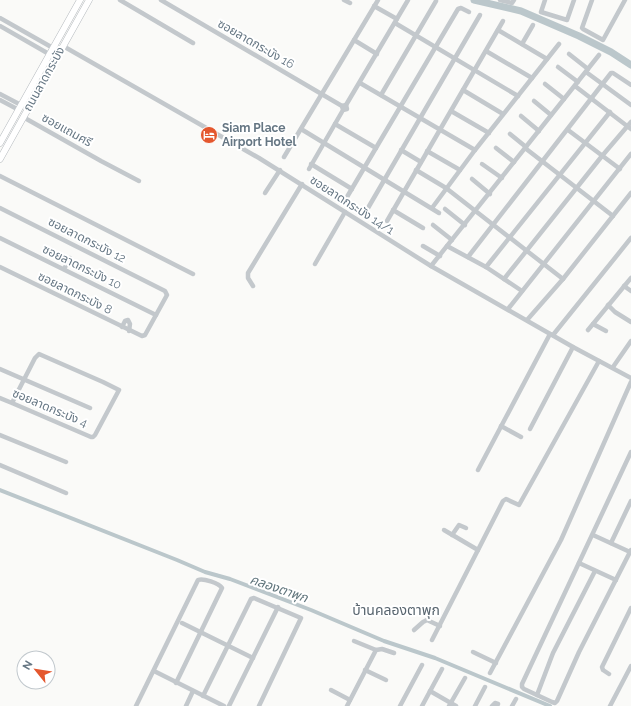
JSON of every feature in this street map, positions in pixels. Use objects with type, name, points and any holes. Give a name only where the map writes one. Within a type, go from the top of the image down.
[{"type":"main road","name":"ถนนลาดกระบัง","points":[[1,139],[80,0]]},
{"type":"main road","name":"ถนนลาดกระบัง","points":[[0,159],[89,0]]},
{"type":"main road","points":[[20,107],[26,113]]},
{"type":"street","points":[[120,0],[193,43]]},
{"type":"street","name":"ซอยลาดกระบัง 16","points":[[161,0],[344,107]]},
{"type":"street","points":[[344,0],[350,3]]},
{"type":"street","points":[[284,157],[378,0]]},
{"type":"street","points":[[352,189],[310,167],[408,0]]},
{"type":"street","points":[[500,0],[512,3],[514,0]]},
{"type":"street","points":[[545,0],[541,12],[567,20],[574,0]]},
{"type":"street","points":[[592,0],[582,28],[604,40],[625,0]]},
{"type":"street","points":[[381,95],[436,1]]},
{"type":"street","points":[[374,6],[416,36],[518,96]]},
{"type":"street","points":[[347,197],[458,9],[461,8],[469,12]]},
{"type":"street","points":[[368,208],[480,15]]},
{"type":"street","points":[[0,18],[51,51]]},
{"type":"street","points":[[387,221],[503,21]]},
{"type":"street","points":[[522,44],[533,25]]},
{"type":"street","points":[[0,26],[51,51]]},
{"type":"street","points":[[498,30],[547,59]]},
{"type":"street","points":[[354,40],[377,54]]},
{"type":"street","points":[[432,208],[488,133],[559,44]]},
{"type":"street","name":"ซอยลาดกระบัง 14/1","points":[[63,46],[260,158],[431,266],[573,347],[613,367],[631,378]]},
{"type":"street","points":[[486,51],[532,78]]},
{"type":"street","points":[[568,54],[603,85],[631,105]]},
{"type":"street","points":[[431,266],[600,55]]},
{"type":"street","points":[[558,67],[592,99],[629,127]]},
{"type":"street","points":[[468,257],[612,73],[631,85]]},
{"type":"street","points":[[360,83],[475,150]]},
{"type":"street","points":[[545,84],[564,99]]},
{"type":"street","points":[[463,90],[503,114]]},
{"type":"street","points":[[0,94],[20,107]]},
{"type":"street","points":[[0,100],[20,107]]},
{"type":"street","points":[[534,101],[551,115]]},
{"type":"street","points":[[451,111],[488,133]]},
{"type":"street","points":[[486,267],[610,112]]},
{"type":"street","name":"ซอยแถมศรี","points":[[26,113],[101,161],[139,181]]},
{"type":"street","points":[[521,116],[539,131]]},
{"type":"street","points":[[504,279],[602,156],[629,127],[631,122]]},
{"type":"street","points":[[335,124],[376,148]]},
{"type":"street","points":[[301,129],[439,213]]},
{"type":"street","points":[[568,130],[620,169]]},
{"type":"street","points":[[510,134],[542,162],[613,216]]},
{"type":"street","points":[[496,148],[514,162]]},
{"type":"street","points":[[402,150],[421,162]]},
{"type":"street","points":[[427,151],[460,170]]},
{"type":"street","points":[[508,310],[631,154]]},
{"type":"street","points":[[482,164],[502,178]]},
{"type":"street","points":[[265,193],[280,170]]},
{"type":"street","points":[[416,170],[446,188],[563,278]]},
{"type":"street","points":[[0,176],[193,274]]},
{"type":"street","points":[[472,179],[490,194]]},
{"type":"street","points":[[252,286],[248,278],[248,273],[302,184]]},
{"type":"street","points":[[527,320],[631,194]]},
{"type":"street","name":"ซอยลาดกระบัง 12","points":[[0,208],[165,291],[167,294],[156,315]]},
{"type":"street","points":[[445,209],[465,225]]},
{"type":"street","points":[[393,210],[423,228]]},
{"type":"street","points":[[315,264],[346,212]]},
{"type":"street","points":[[433,225],[452,240]]},
{"type":"street","name":"ซอยลาดกระบัง 10","points":[[0,238],[156,315]]},
{"type":"street","points":[[478,470],[552,334],[631,238]]},
{"type":"street","points":[[423,246],[440,256]]},
{"type":"street","points":[[447,246],[486,267],[522,291]]},
{"type":"street","points":[[64,269],[70,258]]},
{"type":"street","name":"ซอยลาดกระบัง 8","points":[[0,267],[142,336],[145,335],[156,315]]},
{"type":"street","points":[[588,330],[631,278]]},
{"type":"street","points":[[624,286],[631,291]]},
{"type":"street","points":[[608,305],[615,312],[631,322]]},
{"type":"street","points":[[122,327],[126,320],[128,320],[130,324],[129,331]]},
{"type":"street","points":[[593,324],[606,331]]},
{"type":"street","points":[[613,367],[631,341]]},
{"type":"street","points":[[530,429],[573,347]]},
{"type":"street","name":"ซอยลาดกระบัง 4","points":[[0,398],[92,437],[95,435],[107,415],[118,392],[118,389],[39,354],[35,358],[24,380]]},
{"type":"street","points":[[432,640],[504,499],[519,506],[599,361]]},
{"type":"street","points":[[0,369],[90,408]]},
{"type":"street","points":[[12,403],[24,380]]},
{"type":"street","points":[[490,673],[561,540],[631,382]]},
{"type":"street","points":[[501,426],[521,437]]},
{"type":"street","points":[[0,435],[66,462]]},
{"type":"street","points":[[593,535],[631,551],[579,652],[555,703],[524,689],[522,684],[631,452]]},
{"type":"street","points":[[0,465],[66,492]]},
{"type":"street","points":[[611,543],[631,501]]},
{"type":"street","points":[[452,535],[459,525],[466,528]]},
{"type":"street","points":[[444,530],[478,550]]},
{"type":"street","points":[[580,563],[616,580]]},
{"type":"street","points":[[536,695],[553,652],[595,570]]},
{"type":"street","points":[[136,706],[198,580],[201,579],[219,585],[222,588],[176,683]]},
{"type":"street","points":[[203,696],[252,598],[278,607],[300,617],[301,620],[258,706]]},
{"type":"street","points":[[229,706],[278,607]]},
{"type":"street","points":[[609,674],[603,670],[602,667],[631,608]]},
{"type":"street","points":[[414,630],[424,621],[430,621],[440,626]]},
{"type":"street","points":[[182,623],[253,658]]},
{"type":"street","points":[[354,641],[376,650],[380,648],[394,653]]},
{"type":"street","points":[[347,706],[376,650]]},
{"type":"street","points":[[473,652],[496,663]]},
{"type":"street","points":[[400,706],[422,665]]},
{"type":"street","points":[[610,706],[631,666]]},
{"type":"street","points":[[422,706],[442,669]]},
{"type":"street","points":[[365,670],[386,680]]},
{"type":"street","points":[[154,671],[224,706]]},
{"type":"street","points":[[450,705],[465,678]]},
{"type":"street","points":[[475,706],[485,687]]},
{"type":"street","points":[[331,690],[350,700]]},
{"type":"street","points":[[186,706],[193,691]]},
{"type":"street","points":[[430,691],[450,705],[456,706]]},
{"type":"street","points":[[512,706],[516,699]]},
{"type":"street","points":[[492,706],[495,703],[498,704],[497,706]]},
{"type":"waterway","points":[[474,0],[521,11],[579,36],[611,52],[631,65]]},
{"type":"waterway","name":"คลองตาพุก","points":[[0,490],[205,572],[230,579],[311,610],[384,641],[435,658],[550,706]]},
{"type":"place","name":"Siam Place Airport Hotel","points":[[209,135]]},
{"type":"district","name":"บ้านคลองตาพุก","points":[[396,610]]}]
